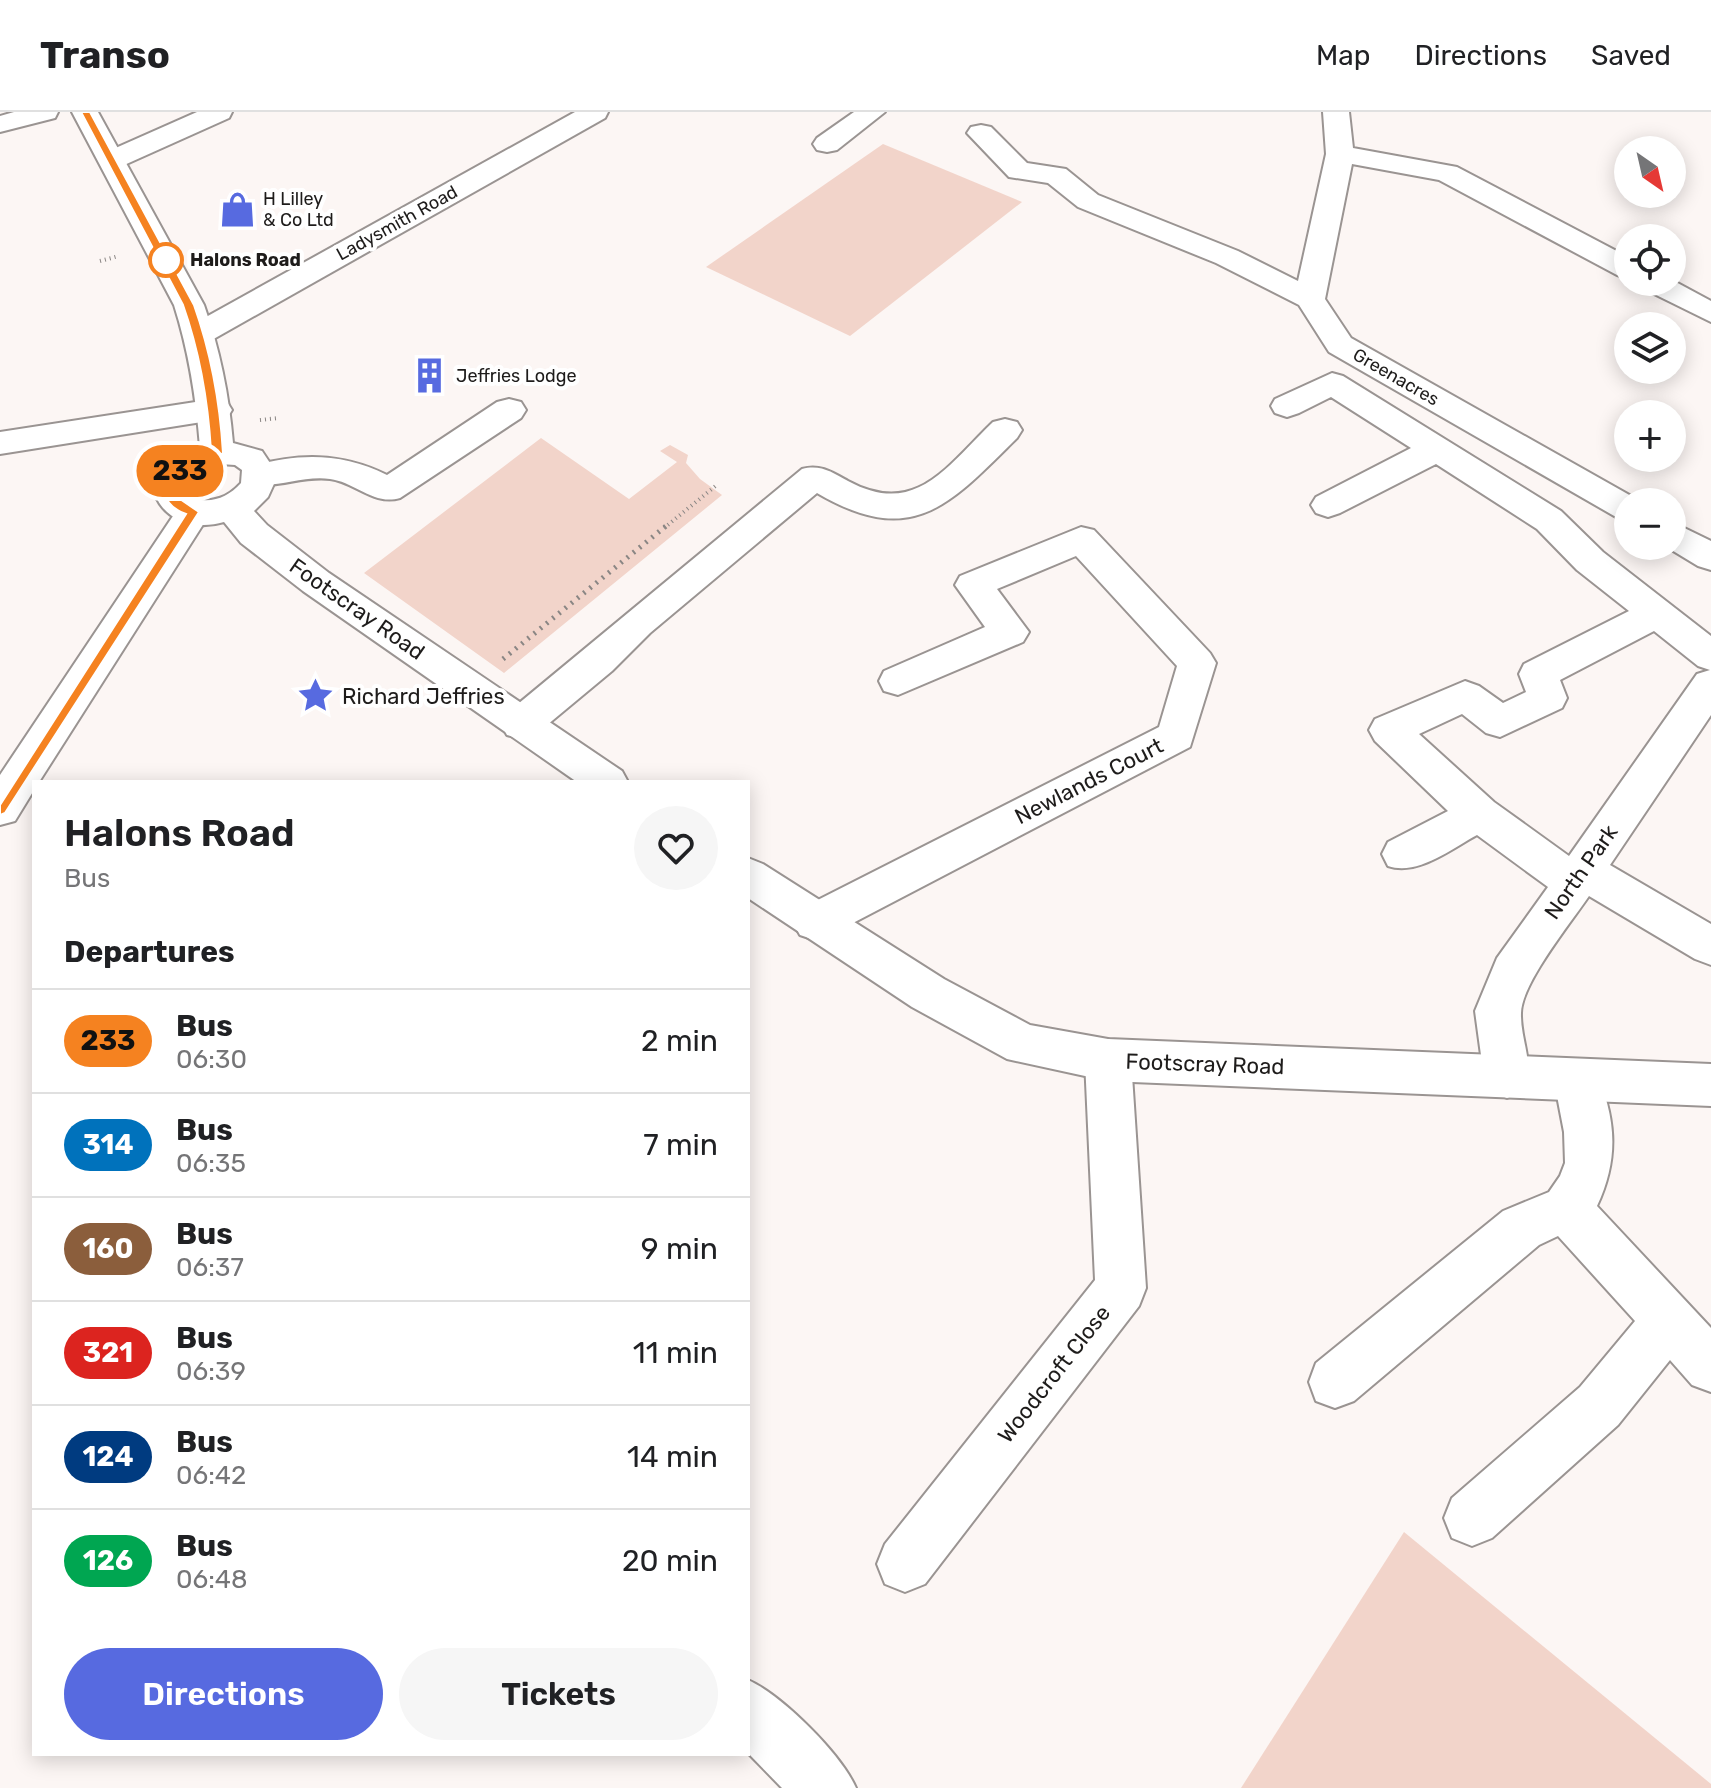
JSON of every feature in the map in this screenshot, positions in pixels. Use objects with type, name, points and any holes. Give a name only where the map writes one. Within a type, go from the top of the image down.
[{"type":"street","points":[[0,124],[45,112]]},
{"type":"street","points":[[85,112],[189,305],[199,334],[215,410],[217,453]]},
{"type":"street","points":[[112,160],[219,112]]},
{"type":"street","name":"Ladysmith Road","points":[[199,334],[595,112]]},
{"type":"street","points":[[827,144],[872,112]]},
{"type":"street","points":[[981,133],[1019,171],[1056,175],[1088,201],[1227,257],[1310,299],[1340,154],[1336,112]]},
{"type":"street","points":[[1340,154],[1447,173],[1614,262]]},
{"type":"street","points":[[1679,296],[1711,313]]},
{"type":"street","name":"Greenacres","points":[[1310,299],[1340,345],[1614,501]]},
{"type":"street","points":[[1287,406],[1332,383],[1549,520],[1590,561],[1711,656]]},
{"type":"street","points":[[0,443],[215,410]]},
{"type":"street","points":[[261,475],[321,464],[356,472],[388,490],[509,410]]},
{"type":"street","points":[[521,724],[599,661],[637,623],[814,477],[869,505],[897,510],[919,504],[936,494],[1005,430]]},
{"type":"street","points":[[1328,505],[1439,448]]},
{"type":"street","points":[[217,453],[246,456],[256,462],[261,475],[255,491],[232,508],[207,513],[179,507],[171,498],[169,487],[174,476],[185,466],[217,453]]},
{"type":"street","name":"Footscray Road","points":[[232,508],[254,534],[316,582],[605,780]]},
{"type":"street","points":[[5,793],[193,512]]},
{"type":"street","name":"Newlands Court","points":[[815,922],[1176,736],[1197,663],[1081,539],[973,585],[1010,632],[898,681]]},
{"type":"street","points":[[1686,542],[1711,557]]},
{"type":"street","points":[[1655,614],[1538,674],[1548,698],[1500,722],[1465,696],[1389,730],[1479,814],[1578,876],[1711,946]]},
{"type":"street","name":"North Park","points":[[1507,1077],[1498,1011],[1513,972],[1711,684]]},
{"type":"street","points":[[1403,854],[1479,814]]},
{"type":"street","name":"Footscray Road","points":[[750,877],[928,993],[1023,1044],[1108,1060],[1711,1085]]},
{"type":"street","name":"Woodcroft Close","points":[[905,1564],[1121,1288],[1108,1060]]},
{"type":"street","points":[[1335,1382],[1521,1228],[1566,1209],[1581,1192],[1592,1159],[1577,1080]]},
{"type":"street","points":[[1566,1209],[1711,1366]]},
{"type":"street","points":[[1472,1518],[1599,1406],[1668,1322]]},
{"type":"street","points":[[750,1712],[825,1788]]},
{"type":"path","points":[[502,660],[718,484]]},
{"type":"shaded area","points":[[883,144],[1022,202],[850,336],[706,267]]},
{"type":"shaded area","points":[[541,438],[629,499],[677,462],[660,451],[670,445],[688,455],[686,463],[700,479],[722,495],[504,673],[364,573]]},
{"type":"shaded area","points":[[1404,1532],[1711,1784],[1711,1788],[1241,1788]]},
{"type":"bus line","name":"233","points":[[0,809],[193,512],[179,507],[171,498],[169,487],[174,476],[185,466],[217,453],[215,410],[199,334],[189,305],[85,112]]},
{"type":"place","name":"H Lilley & Co Ltd","points":[[237,209]]},
{"type":"place","name":"Halons Road","points":[[166,260]]},
{"type":"place","name":"Jeffries Lodge","points":[[430,376]]},
{"type":"place","name":"Richard Jeffries","points":[[316,696]]}]
